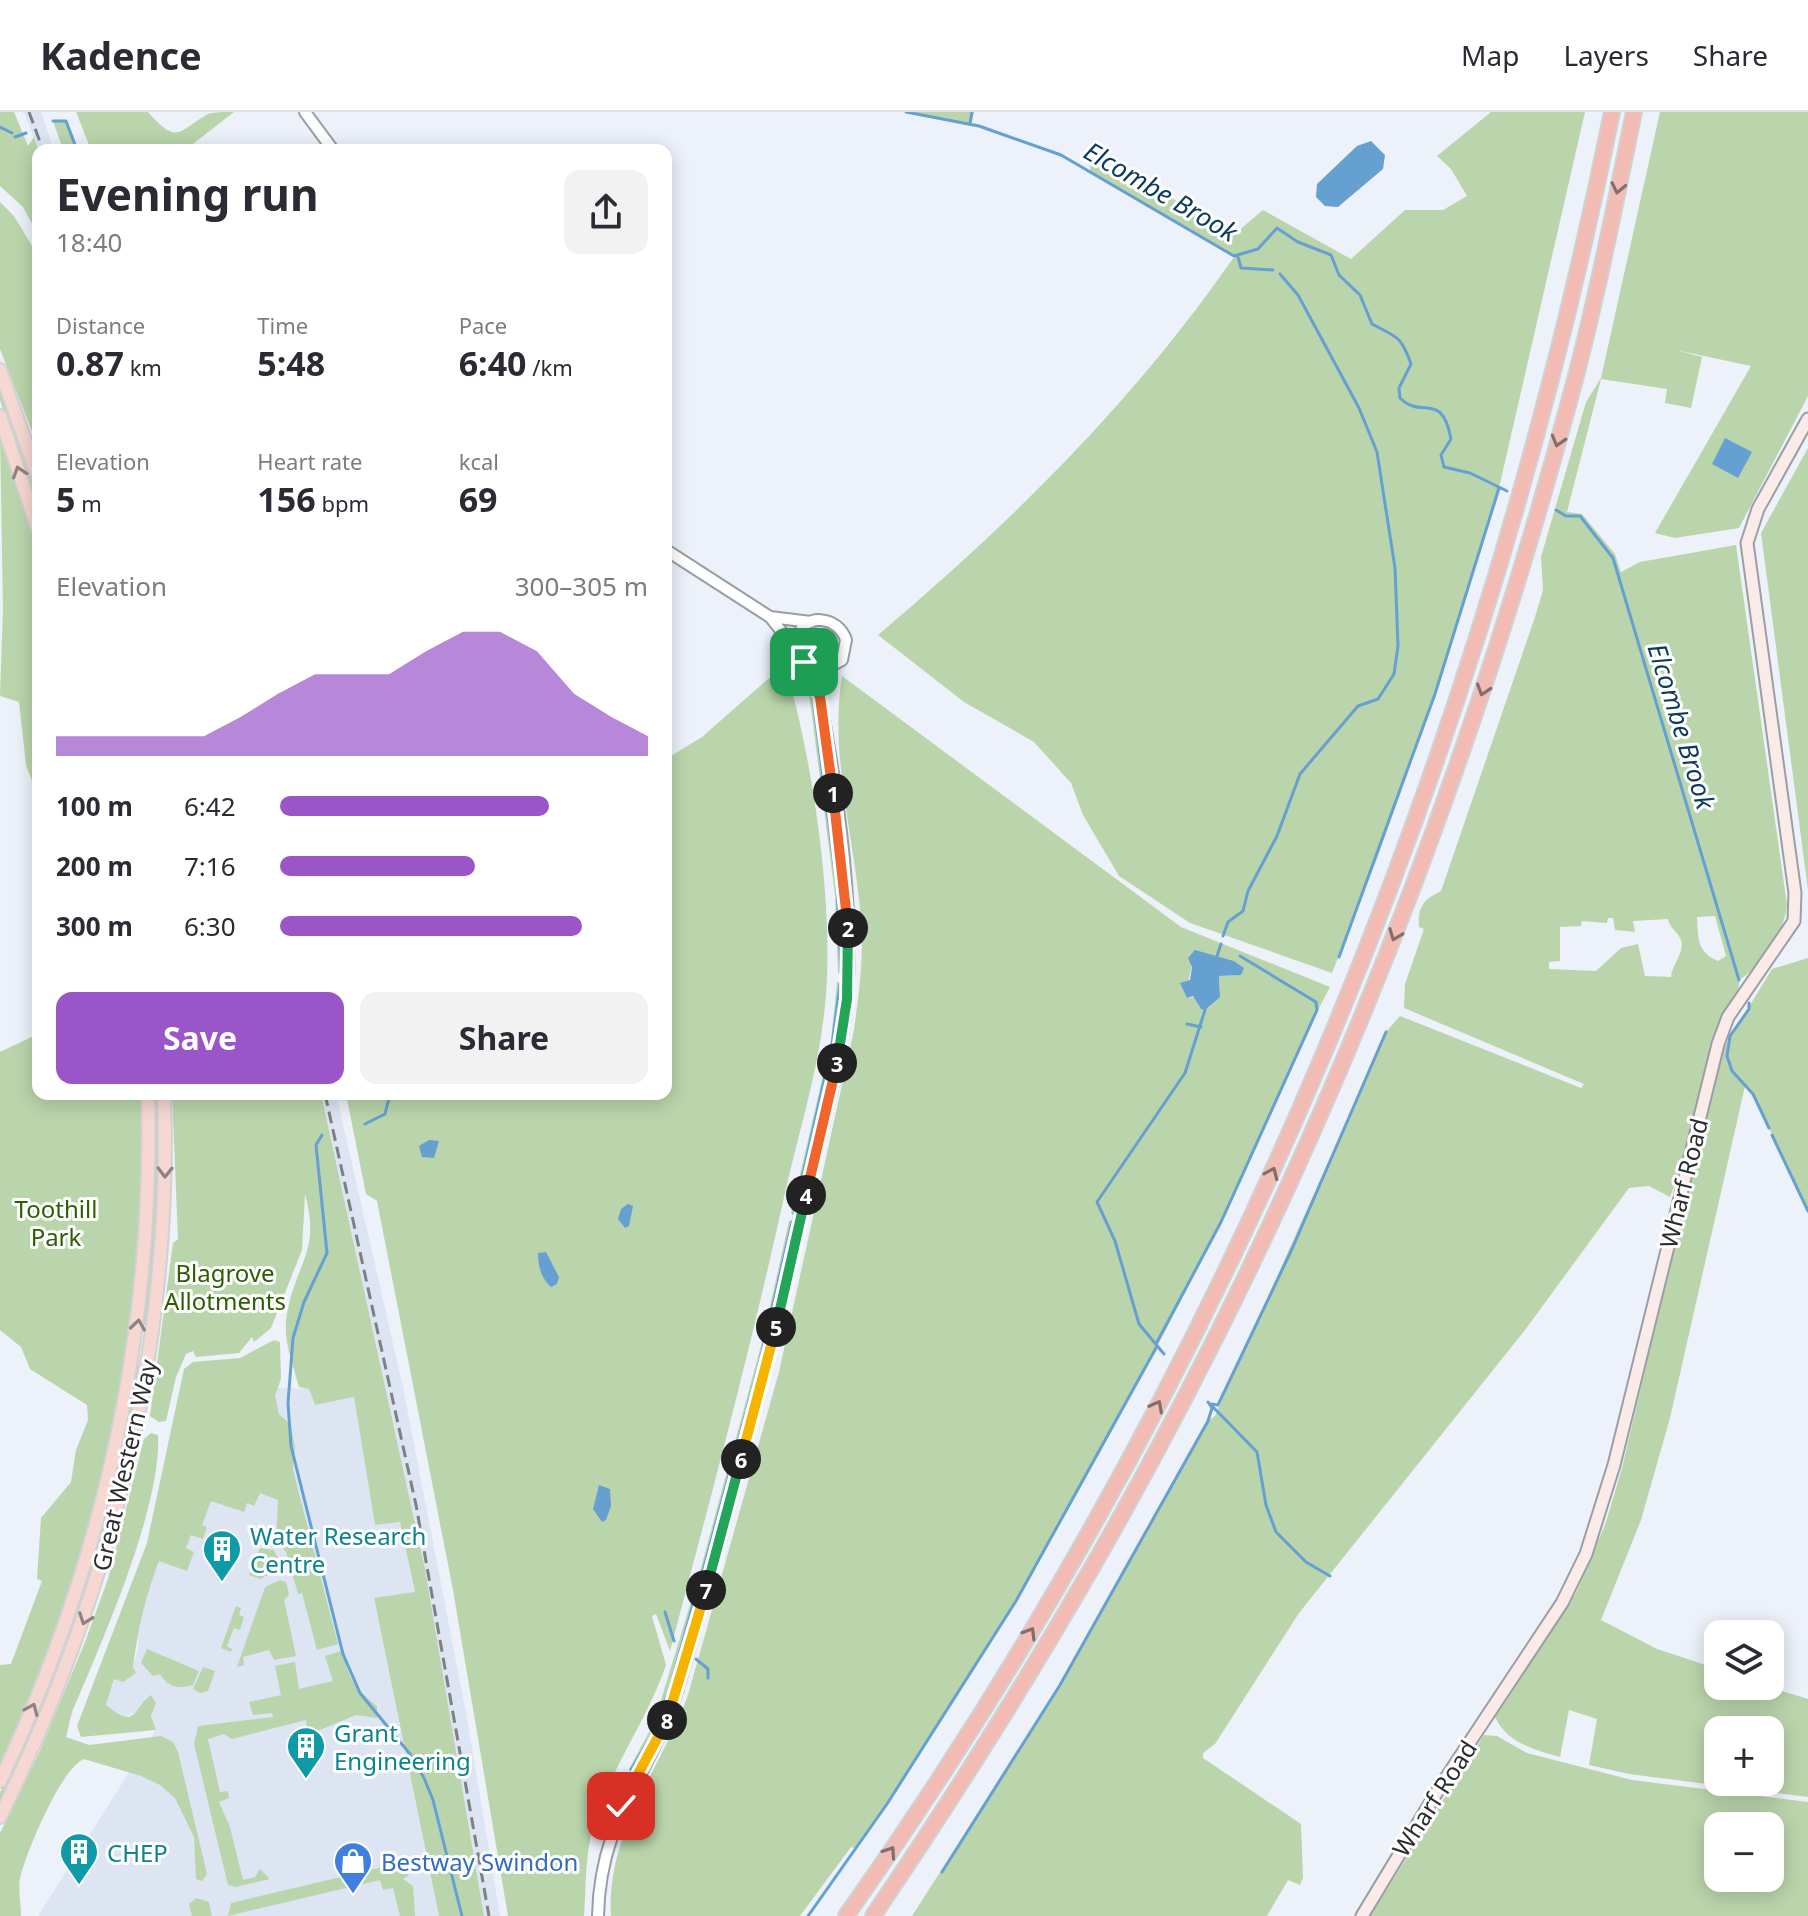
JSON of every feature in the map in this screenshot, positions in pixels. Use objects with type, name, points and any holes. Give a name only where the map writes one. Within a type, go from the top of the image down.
[{"type":"highway","points":[[846,1916],[953,1759],[1091,1529],[1224,1275],[1304,1102],[1402,859],[1487,612],[1550,390],[1612,112]]},
{"type":"highway","points":[[873,1916],[969,1774],[1131,1499],[1239,1289],[1359,1023],[1454,777],[1533,531],[1574,382],[1634,112]]},
{"type":"main road","points":[[0,370],[32,460]]},
{"type":"main road","points":[[0,416],[32,511]]},
{"type":"main road","name":"Wharf Road","points":[[1362,1916],[1440,1787],[1562,1603],[1586,1554],[1624,1427],[1718,1044],[1728,1017],[1794,921],[1795,893],[1747,543],[1758,509],[1808,419]]},
{"type":"main road","name":"Great Western Way","points":[[0,1781],[51,1665],[76,1597],[115,1454],[142,1295],[148,1201],[148,1100]]},
{"type":"main road","name":"Great Western Way","points":[[0,1817],[78,1639],[128,1474],[158,1294],[165,1189],[164,1100]]},
{"type":"street","points":[[305,112],[329,144]]},
{"type":"street","points":[[598,1916],[600,1879],[610,1836],[672,1706],[717,1549],[775,1330],[843,1032],[848,978],[848,915],[820,697],[806,664],[770,617],[672,554]]},
{"type":"street","points":[[770,617],[831,621],[846,637],[844,656],[829,668],[818,669],[806,664]]},
{"type":"street","points":[[798,652],[799,635],[811,622]]},
{"type":"street","points":[[820,697],[829,668]]},
{"type":"shaded area","points":[[24,112],[41,112],[52,144],[36,144]]},
{"type":"shaded area","points":[[322,1100],[337,1100],[403,1387],[466,1713],[500,1916],[484,1916],[425,1569]]},
{"type":"shaded area","points":[[278,1388],[309,1389],[315,1405],[354,1397],[375,1525],[400,1521],[415,1593],[374,1599],[439,1916],[38,1916],[156,1730],[151,1716],[156,1703],[146,1698],[142,1710],[124,1717],[114,1714],[106,1705],[114,1679],[136,1673],[133,1667],[138,1648],[138,1615],[169,1536]]},
{"type":"green space","points":[[0,112],[14,112],[28,146],[34,137],[36,144],[32,144],[32,224],[23,207],[0,186]]},
{"type":"green space","points":[[76,112],[148,112],[166,129],[178,132],[208,114],[234,112],[193,144],[89,144]]},
{"type":"green space","points":[[906,112],[974,112],[970,126]]},
{"type":"green space","points":[[1491,112],[1585,112],[1499,488],[1435,694],[1378,856],[1332,973],[1190,923],[1119,876],[1083,815],[1071,783],[1034,742],[964,702],[878,635],[976,549],[1069,458],[1155,361],[1234,257],[1090,171],[1091,157],[1237,232],[1263,210],[1351,259],[1405,210],[1443,210],[1467,196],[1451,169],[1437,156]]},
{"type":"green space","points":[[1660,112],[1808,112],[1808,396],[1739,528],[1675,538],[1655,533],[1751,366],[1676,350],[1702,357],[1691,408],[1665,403],[1667,389],[1601,379],[1567,512],[1582,514],[1615,554],[1621,572],[1640,562],[1736,545],[1787,905],[1782,926],[1770,947],[1756,966],[1739,980],[1737,995],[1717,1039],[1725,1046],[1772,969],[1808,958],[1808,1211],[1753,1094],[1745,1086],[1670,1418],[1641,1520],[1601,1620],[1657,1649],[1704,1664],[1704,1700],[1784,1700],[1784,1692],[1808,1699],[1808,1797],[1784,1794],[1784,1716],[1704,1716],[1704,1784],[1629,1774],[1589,1765],[1597,1719],[1569,1710],[1560,1757],[1514,1739],[1495,1717],[1577,1591],[1606,1522],[1622,1468],[1697,1148],[1683,1164],[1670,1197],[1649,1186],[1629,1188],[1525,1330],[1299,1613],[1215,1744],[1203,1753],[1203,1758],[1301,1824],[1303,1878],[1300,1885],[1288,1880],[1267,1916],[912,1916],[1060,1685],[1208,1421],[1215,1416],[1386,1032],[1400,1016],[1581,1088],[1584,1084],[1404,1008],[1405,984],[1424,929],[1419,927],[1421,909],[1430,897],[1441,891],[1535,617],[1543,590],[1541,557],[1586,402],[1601,378]],"holes":[[[1715,916],[1726,956],[1718,961],[1702,949],[1697,917]],[[1608,918],[1613,918],[1615,930],[1635,932],[1633,921],[1668,919],[1682,945],[1671,977],[1645,976],[1638,944],[1621,948],[1596,971],[1549,969],[1549,962],[1560,961],[1560,927],[1581,926],[1582,921],[1607,923]]]},
{"type":"green space","points":[[53,121],[66,121],[75,144],[61,144]]},
{"type":"green space","points":[[0,202],[14,216],[32,246],[32,432],[0,349]]},
{"type":"green space","points":[[0,384],[32,477],[32,494],[0,400]]},
{"type":"green space","points":[[0,433],[32,530],[32,780],[26,765],[19,702],[0,696],[3,608]]},
{"type":"green space","points":[[1808,448],[1808,890],[1761,533]]},
{"type":"green space","points":[[842,676],[1181,927],[1330,987],[1221,1223],[1094,1463],[1004,1620],[907,1773],[855,1848],[851,1847],[800,1916],[611,1916],[617,1857],[626,1829],[688,1695],[779,1372],[854,1030],[862,934],[844,798],[839,706]],"holes":[[[1195,951],[1234,961],[1244,968],[1237,975],[1219,976],[1220,991],[1209,1007],[1201,1009],[1194,997],[1187,998]]]},
{"type":"green space","points":[[769,678],[790,683],[807,756],[820,837],[827,919],[823,1021],[814,1074],[742,1374],[670,1651],[656,1614],[652,1616],[666,1665],[597,1814],[587,1866],[584,1916],[508,1916],[453,1590],[377,1201],[366,1194],[347,1100],[672,1100],[672,755],[702,737]]},
{"type":"green space","points":[[809,693],[814,693],[839,884],[844,975],[838,973],[835,895]]},
{"type":"green space","points":[[843,981],[835,1042],[796,1217],[791,1213],[831,1041],[837,982]]},
{"type":"green space","name":"Toothill Park","points":[[32,1037],[32,1100],[143,1100],[144,1156],[137,1284],[109,1463],[60,1627],[0,1768],[0,1665],[11,1664],[42,1581],[37,1579],[41,1518],[71,1482],[76,1450],[88,1420],[87,1405],[30,1369],[21,1347],[0,1330],[0,1052]]},
{"type":"green space","points":[[153,1100],[159,1100],[158,1181],[146,1326],[143,1323],[152,1229]]},
{"type":"green space","name":"Blagrove Allotments","points":[[172,1100],[322,1100],[425,1569],[484,1916],[439,1916],[374,1598],[415,1592],[400,1522],[375,1525],[354,1397],[315,1405],[309,1389],[299,1387],[289,1351],[287,1314],[309,1244],[305,1194],[302,1250],[271,1328],[254,1342],[252,1337],[239,1353],[196,1357],[193,1351],[186,1354],[176,1377],[166,1421],[159,1422],[150,1416],[173,1243],[178,1239]]},
{"type":"green space","points":[[795,1220],[768,1339],[701,1589],[696,1586],[763,1338],[789,1221]]},
{"type":"green space","points":[[274,1340],[280,1342],[281,1379],[275,1396],[279,1414],[291,1425],[295,1448],[293,1470],[338,1644],[317,1650],[302,1593],[298,1594],[286,1552],[276,1539],[278,1500],[260,1493],[254,1506],[247,1503],[244,1512],[211,1501],[202,1525],[207,1527],[203,1539],[191,1535],[186,1548],[194,1552],[187,1571],[159,1561],[140,1626],[133,1667],[136,1673],[123,1682],[114,1679],[106,1705],[116,1713],[129,1717],[151,1695],[156,1703],[151,1716],[156,1730],[81,1737],[77,1726],[147,1543],[184,1369],[193,1362],[240,1358]]},
{"type":"green space","points":[[137,1366],[141,1366],[134,1420],[85,1602],[81,1599],[119,1464]]},
{"type":"green space","points":[[151,1433],[158,1435],[157,1465],[140,1536],[113,1613],[72,1712],[66,1737],[89,1745],[161,1736],[173,1742],[207,1874],[202,1881],[196,1879],[194,1837],[175,1798],[160,1785],[141,1776],[84,1759],[65,1778],[55,1794],[29,1850],[20,1878],[21,1916],[0,1916],[0,1833],[39,1753],[85,1642],[108,1579],[144,1439]]},
{"type":"green space","points":[[260,1548],[274,1550],[280,1562],[277,1570],[260,1579],[249,1575]]},
{"type":"green space","points":[[280,1580],[286,1582],[289,1595],[284,1600],[296,1656],[274,1660],[269,1650],[243,1657],[244,1665],[237,1667],[265,1587]]},
{"type":"green space","points":[[693,1595],[699,1597],[659,1726],[654,1723]]},
{"type":"green space","points":[[236,1606],[241,1608],[239,1615],[244,1617],[240,1630],[234,1628],[227,1646],[232,1649],[231,1652],[221,1648]]},
{"type":"green space","points":[[65,1644],[70,1645],[0,1805],[0,1793]]},
{"type":"green space","points":[[147,1649],[199,1671],[193,1685],[174,1686],[160,1674],[153,1676],[141,1663]]},
{"type":"green space","points":[[344,1650],[350,1676],[377,1706],[377,1718],[356,1715],[308,1735],[306,1720],[232,1739],[224,1734],[208,1739],[220,1792],[228,1791],[229,1798],[219,1802],[230,1827],[243,1880],[255,1877],[260,1869],[270,1879],[235,1887],[228,1885],[194,1744],[198,1726],[273,1717],[272,1713],[253,1715],[249,1702],[281,1695],[275,1666],[295,1662],[299,1689],[333,1681],[325,1656]]},
{"type":"green space","points":[[203,1667],[215,1671],[208,1691],[200,1693],[193,1689]]},
{"type":"green space","points":[[649,1732],[655,1735],[633,1773],[629,1769]]},
{"type":"green space","points":[[1484,1735],[1497,1736],[1527,1753],[1632,1780],[1704,1789],[1704,1796],[1760,1796],[1808,1802],[1808,1916],[1370,1916]]},
{"type":"green space","points":[[624,1778],[629,1781],[609,1823],[605,1821]]},
{"type":"green space","points":[[396,1864],[409,1875],[403,1879],[413,1886],[415,1916],[400,1916],[393,1888],[383,1890],[380,1880],[228,1916],[231,1903]]},
{"type":"green space","points":[[196,1898],[209,1902],[212,1916],[192,1916],[189,1904]]},
{"type":"water","points":[[1371,141],[1385,155],[1383,169],[1338,207],[1325,206],[1316,197],[1317,184],[1357,146]]},
{"type":"water","points":[[1725,438],[1752,452],[1738,478],[1712,464]]},
{"type":"water","points":[[1195,950],[1234,961],[1244,968],[1241,975],[1219,976],[1220,997],[1205,1010],[1193,996],[1187,998],[1180,983],[1190,980],[1192,967],[1188,958]]},
{"type":"water","points":[[429,1140],[439,1141],[434,1158],[422,1157],[419,1146]]},
{"type":"water","points":[[628,1204],[633,1206],[629,1226],[625,1228],[618,1219],[621,1209]]},
{"type":"water","points":[[546,1252],[559,1277],[557,1284],[551,1287],[542,1276],[539,1263],[538,1253]]},
{"type":"water","points":[[599,1485],[610,1489],[611,1506],[606,1520],[602,1522],[593,1509]]},
{"type":"waterway","name":"Elcombe Brook","points":[[906,112],[979,126],[1061,155],[1234,256],[1258,249],[1277,228],[1298,242],[1331,255],[1339,275],[1360,295],[1372,324],[1392,335],[1404,347],[1411,364],[1399,388],[1400,398],[1416,407],[1437,410],[1447,424],[1451,439],[1441,455],[1444,467],[1470,473],[1507,491]]},
{"type":"waterway","points":[[970,124],[972,112]]},
{"type":"waterway","points":[[53,121],[66,121],[75,144]]},
{"type":"waterway","points":[[0,127],[12,133]]},
{"type":"waterway","points":[[15,137],[26,133]]},
{"type":"waterway","points":[[1238,257],[1241,268],[1273,270]]},
{"type":"waterway","points":[[1223,936],[1228,922],[1243,911],[1248,891],[1277,836],[1300,774],[1358,706],[1378,699],[1394,674],[1398,646],[1395,568],[1377,452],[1359,408],[1298,295],[1280,274]]},
{"type":"waterway","points":[[1339,957],[1435,694],[1499,488]]},
{"type":"waterway","name":"Elcombe Brook","points":[[1556,510],[1566,516],[1580,516],[1613,558],[1739,980]]},
{"type":"waterway","points":[[813,697],[837,888],[841,972]]},
{"type":"waterway","points":[[1217,956],[1221,944]]},
{"type":"waterway","points":[[1156,1344],[1221,1222],[1317,1010],[1316,1002],[1240,956]]},
{"type":"waterway","points":[[794,1214],[832,1045],[840,985]]},
{"type":"waterway","name":"Elcombe Brook","points":[[1749,1003],[1749,1009],[1730,1036],[1727,1056],[1732,1071],[1753,1094],[1769,1128]]},
{"type":"waterway","points":[[1164,1354],[1139,1324],[1115,1241],[1097,1202],[1185,1073],[1205,1010]]},
{"type":"waterway","points":[[1187,1024],[1201,1027]]},
{"type":"waterway","points":[[1211,1404],[1218,1405],[1292,1249],[1386,1032]]},
{"type":"waterway","points":[[365,1124],[385,1114],[388,1100]]},
{"type":"waterway","points":[[322,1135],[316,1145],[327,1253],[304,1302],[293,1338],[288,1403],[291,1446],[343,1654],[360,1693],[410,1754],[424,1778],[433,1800],[462,1916]]},
{"type":"waterway","name":"Elcombe Brook","points":[[1772,1135],[1808,1211]]},
{"type":"waterway","points":[[699,1586],[760,1361],[792,1222]]},
{"type":"waterway","points":[[808,1916],[887,1804],[1016,1601],[1156,1348]]},
{"type":"waterway","points":[[942,1872],[1060,1685],[1208,1421],[1212,1408],[1208,1402]]},
{"type":"waterway","points":[[1213,1407],[1257,1452],[1266,1505],[1276,1532],[1306,1562],[1330,1576]]},
{"type":"waterway","points":[[656,1724],[669,1691],[695,1598]]},
{"type":"waterway","points":[[665,1612],[674,1641]]},
{"type":"waterway","points":[[696,1659],[708,1669],[708,1678]]},
{"type":"waterway","points":[[631,1770],[651,1736]]},
{"type":"waterway","points":[[608,1820],[625,1782]]},
{"type":"railway","points":[[29,112],[41,144]]},
{"type":"railway","points":[[326,1100],[416,1505],[489,1916]]},
{"type":"place","name":"Water Research Centre","points":[[222,1583]]},
{"type":"place","name":"Grant Engineering","points":[[306,1780]]},
{"type":"place","name":"CHEP","points":[[79,1886]]},
{"type":"place","name":"Bestway Swindon","points":[[353,1895]]},
{"type":"route","points":[[621,1806],[666,1721],[684,1665],[775,1330],[843,1032],[849,939],[846,892],[820,697],[815,680],[804,662]]}]
